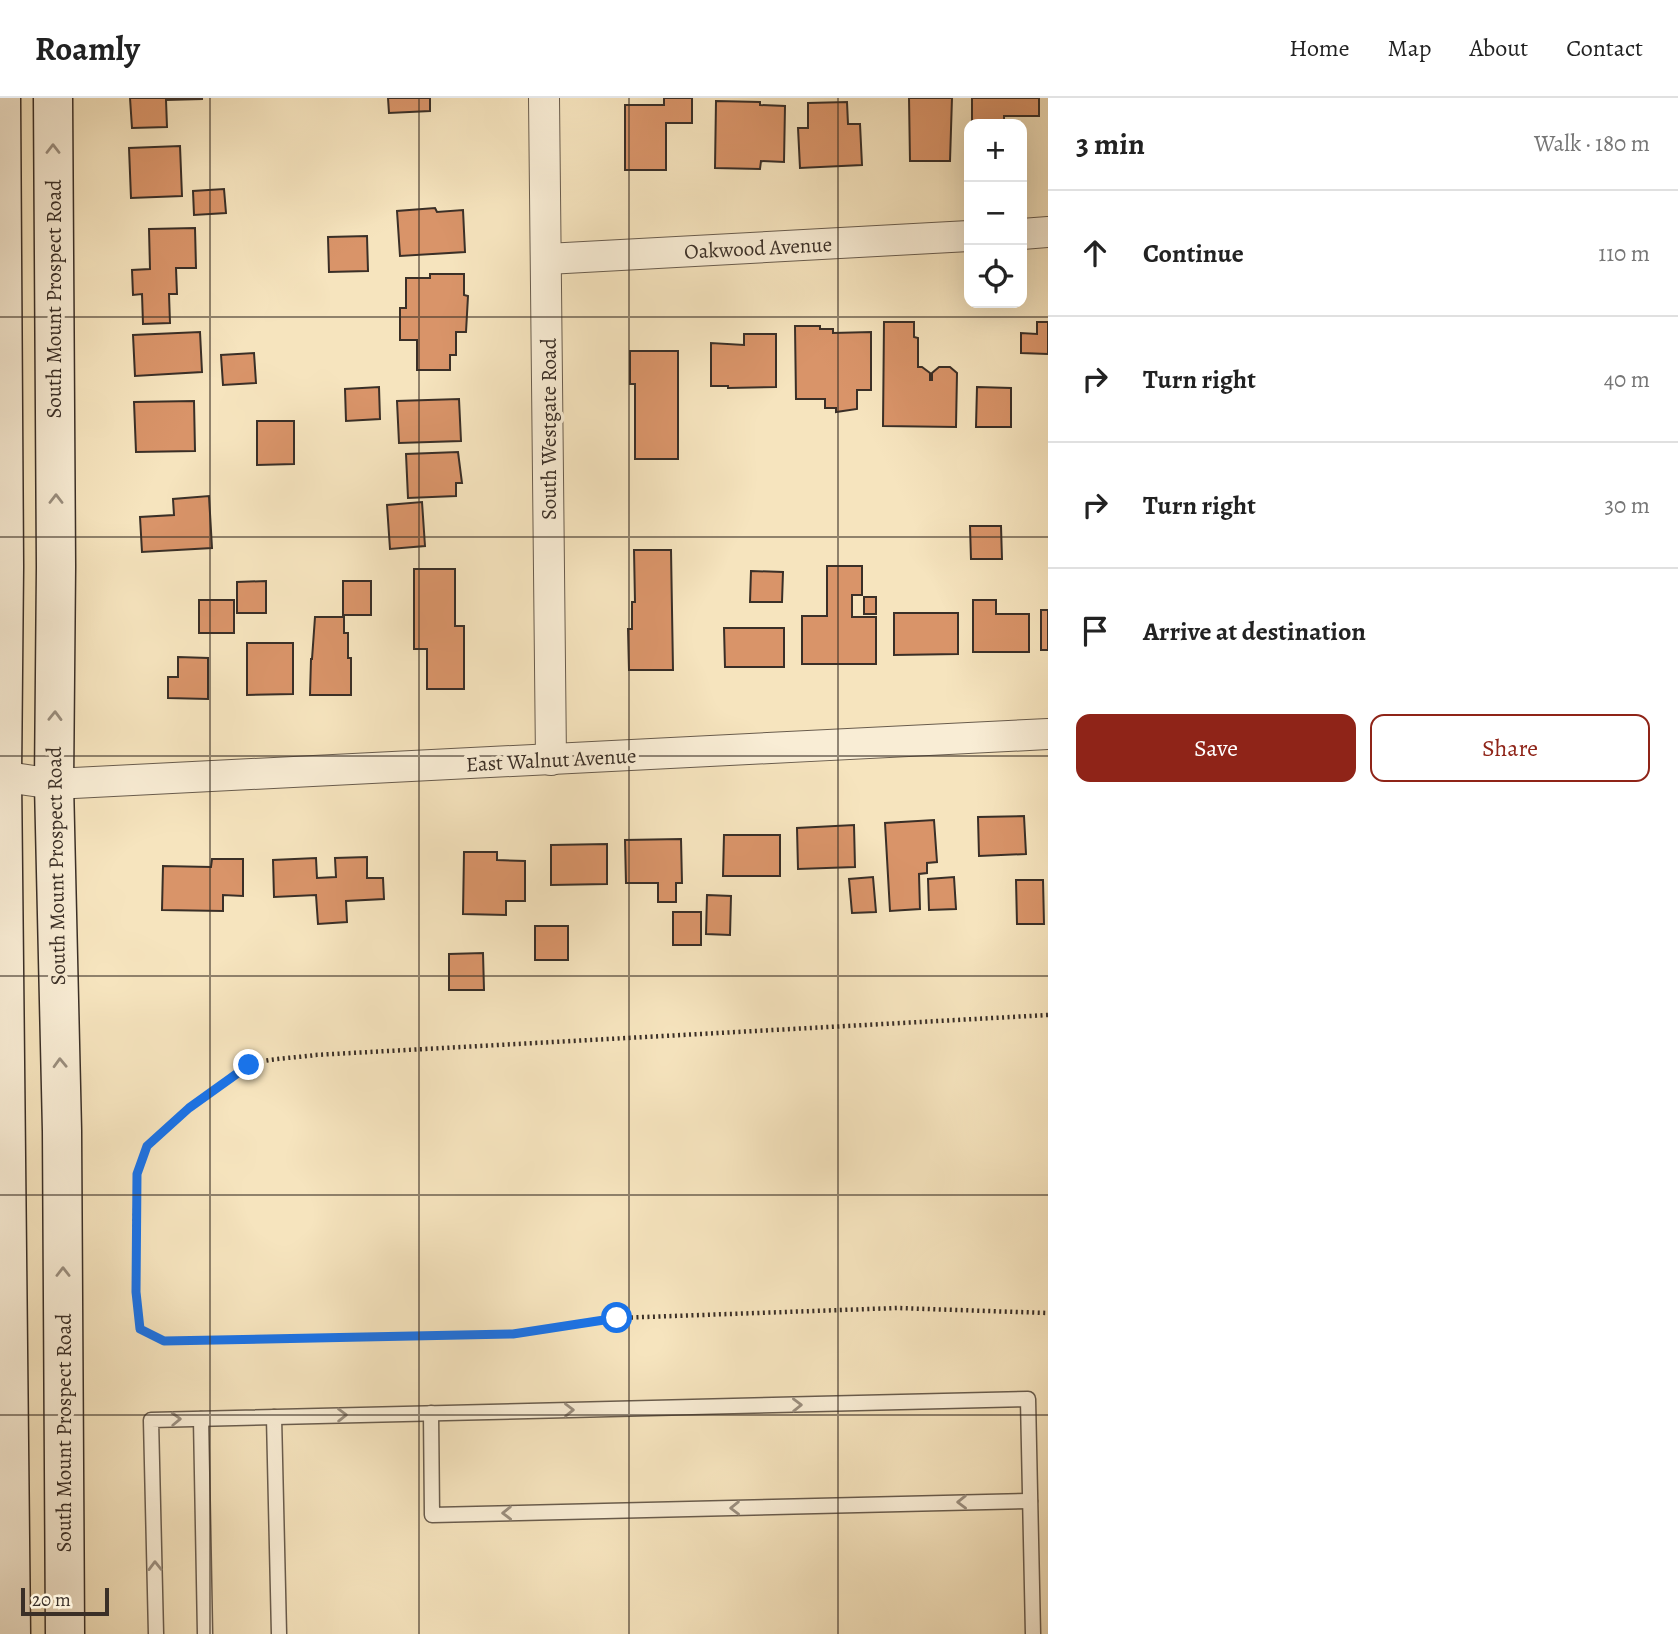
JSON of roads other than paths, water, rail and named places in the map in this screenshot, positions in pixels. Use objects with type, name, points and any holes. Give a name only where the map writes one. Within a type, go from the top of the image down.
[{"type":"main road","points":[[1,98],[4,567],[1,776],[11,1634]]},
{"type":"main road","name":"South Mount Prospect Road","points":[[53,98],[56,567],[54,784],[62,1131],[65,1634]]},
{"type":"street","name":"South Westgate Road","points":[[544,98],[551,760]]},
{"type":"street","points":[[1027,234],[1048,232]]},
{"type":"street","name":"Oakwood Avenue","points":[[547,259],[964,236]]},
{"type":"street","name":"East Walnut Avenue","points":[[1,776],[54,784],[1048,734]]},
{"type":"lane","points":[[156,1634],[151,1420],[1028,1399],[1033,1634]]},
{"type":"lane","points":[[432,1413],[432,1515],[1030,1501]]},
{"type":"lane","points":[[274,1417],[279,1634]]},
{"type":"lane","points":[[201,1419],[205,1634]]}]
